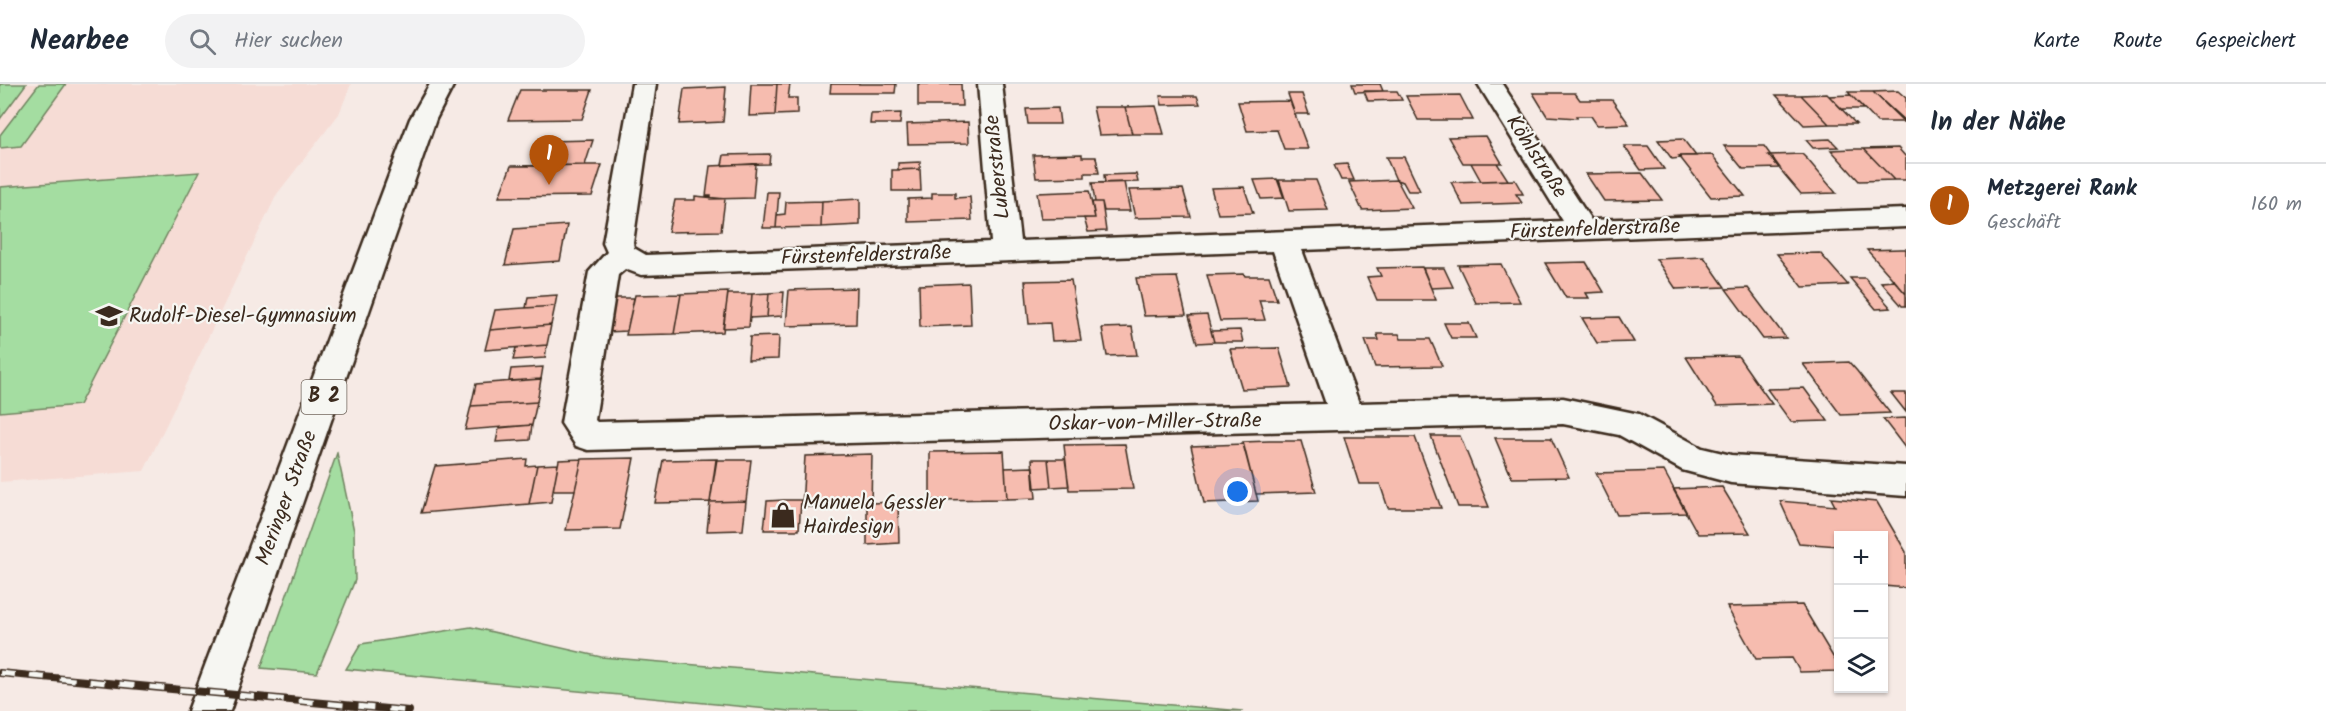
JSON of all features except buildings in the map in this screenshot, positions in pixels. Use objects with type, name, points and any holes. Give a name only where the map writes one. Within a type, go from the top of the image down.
[{"type":"street","name":"Meringer Straße","points":[[209,711],[423,119],[442,84]]},
{"type":"street","points":[[622,254],[618,243],[644,84]]},
{"type":"street","name":"Luberstraße","points":[[990,84],[1006,250]]},
{"type":"street","name":"Köhlstraße","points":[[1490,84],[1583,230]]},
{"type":"street","name":"Fürstenfelderstraße","points":[[622,254],[641,265],[1906,218]]},
{"type":"street","points":[[1284,241],[1348,418]]},
{"type":"street","name":"Oskar-von-Miller-Straße","points":[[622,254],[604,272],[578,423],[588,436],[1563,411],[1627,423],[1694,460],[1731,470],[1906,481]]},
{"type":"shaded area","name":"Rudolf-Diesel-Gymnasium","points":[[0,84],[351,84],[339,114],[277,194],[144,471],[0,482]]},
{"type":"green space","points":[[0,84],[26,84],[0,119]]},
{"type":"green space","points":[[39,84],[66,84],[21,146],[0,148],[0,135]]},
{"type":"green space","points":[[199,172],[79,405],[0,412],[0,187]]},
{"type":"green space","points":[[337,453],[354,531],[355,580],[317,673],[261,668]]},
{"type":"green space","points":[[471,627],[601,657],[1243,711],[790,711],[346,669],[361,644]]},
{"type":"railway","points":[[0,673],[409,711]]},
{"type":"place","name":"Metzgerei Rank","points":[[549,185]]},
{"type":"place","name":"Rudolf-Diesel-Gymnasium","points":[[109,316]]},
{"type":"place","name":"Manuela Gessler Hairdesign","points":[[783,515]]}]
